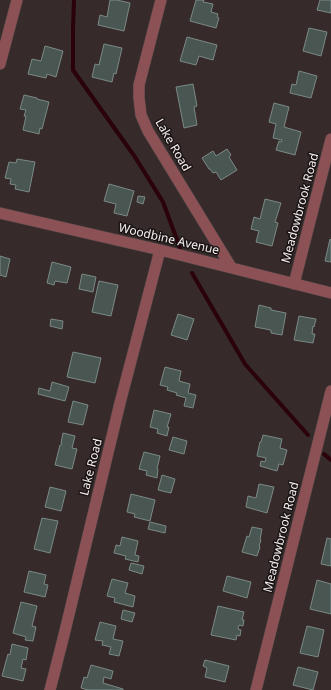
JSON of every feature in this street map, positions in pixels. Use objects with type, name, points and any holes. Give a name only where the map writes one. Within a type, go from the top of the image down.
[{"type":"street","points":[[0,64],[17,0]]},
{"type":"street","name":"Lake Road","points":[[161,0],[139,85],[139,98],[142,115],[148,131],[231,267]]},
{"type":"street","name":"Meadowbrook Road","points":[[294,284],[331,140]]},
{"type":"street","name":"Woodbine Avenue","points":[[0,213],[231,267],[331,293]]},
{"type":"street","name":"Lake Road","points":[[50,690],[120,403],[160,250]]},
{"type":"street","name":"Meadowbrook Road","points":[[256,690],[331,391]]},
{"type":"building","points":[[110,0],[130,3],[124,31],[98,25],[100,15],[107,17]]},
{"type":"building","points":[[196,0],[204,0],[203,2],[213,4],[211,12],[218,14],[217,17],[219,18],[216,28],[190,21]]},
{"type":"building","points":[[320,0],[331,0],[331,13],[317,10]]},
{"type":"building","points":[[309,28],[327,32],[321,56],[303,51]]},
{"type":"building","points":[[187,37],[217,45],[213,60],[199,56],[196,65],[180,61]]},
{"type":"building","points":[[104,44],[122,48],[116,74],[114,73],[112,82],[92,77],[95,64],[99,65]]},
{"type":"building","points":[[45,46],[63,51],[56,77],[47,74],[46,78],[28,74],[32,59],[41,61]]},
{"type":"building","points":[[299,71],[317,76],[311,98],[290,93],[292,84],[296,85]]},
{"type":"building","points":[[193,84],[197,106],[194,107],[197,125],[184,128],[176,87]]},
{"type":"building","points":[[24,95],[49,102],[42,129],[40,128],[39,134],[23,130],[26,110],[20,109]]},
{"type":"building","points":[[274,103],[289,107],[284,127],[301,132],[295,155],[276,150],[279,141],[281,142],[282,140],[273,138],[276,124],[269,122]]},
{"type":"building","points":[[227,149],[231,155],[229,157],[237,170],[221,180],[216,172],[213,173],[209,169],[202,158],[213,151],[216,156]]},
{"type":"building","points":[[17,159],[35,162],[29,192],[15,189],[16,185],[10,184],[11,179],[5,178],[9,162],[16,163]]},
{"type":"building","points":[[109,184],[134,191],[127,216],[114,213],[116,204],[104,201]]},
{"type":"building","points":[[138,196],[145,197],[143,204],[137,202]]},
{"type":"building","points":[[265,199],[281,203],[275,222],[278,223],[272,246],[256,242],[259,231],[251,229],[254,217],[260,219]]},
{"type":"building","points":[[330,239],[331,240],[331,262],[325,261]]},
{"type":"building","points":[[0,256],[10,259],[6,277],[0,275]]},
{"type":"building","points":[[52,262],[71,267],[67,283],[55,281],[54,285],[47,283]]},
{"type":"building","points":[[82,274],[96,277],[93,292],[79,289]]},
{"type":"building","points":[[99,281],[118,285],[111,316],[92,312]]},
{"type":"building","points":[[259,305],[271,308],[271,310],[286,313],[282,335],[271,333],[271,330],[255,327]]},
{"type":"building","points":[[178,314],[194,319],[187,340],[171,335]]},
{"type":"building","points":[[299,316],[316,319],[312,334],[315,334],[313,343],[294,340]]},
{"type":"building","points":[[51,319],[63,321],[62,329],[50,326]]},
{"type":"building","points":[[73,352],[101,358],[95,383],[67,377]]},
{"type":"building","points":[[165,367],[181,371],[179,381],[190,384],[188,393],[196,395],[193,408],[184,406],[186,398],[167,390],[168,387],[160,385]]},
{"type":"building","points":[[52,382],[69,387],[65,401],[38,394],[39,388],[50,391]]},
{"type":"building","points":[[73,401],[88,405],[83,425],[68,422]]},
{"type":"building","points":[[154,410],[171,414],[167,427],[169,427],[167,436],[157,433],[158,429],[150,427]]},
{"type":"building","points":[[63,433],[75,436],[72,448],[77,449],[72,469],[55,465],[60,445],[62,443]]},
{"type":"building","points":[[263,435],[282,439],[280,448],[287,450],[283,465],[279,464],[277,471],[260,466],[261,461],[265,462],[266,458],[257,456]]},
{"type":"building","points":[[173,437],[187,441],[184,454],[169,450]]},
{"type":"building","points":[[144,452],[160,456],[157,469],[157,478],[146,475],[147,471],[139,469]]},
{"type":"building","points":[[162,475],[175,479],[171,493],[158,490]]},
{"type":"building","points":[[259,484],[274,487],[267,513],[246,507],[248,496],[256,498]]},
{"type":"building","points":[[50,487],[66,491],[61,511],[45,507]]},
{"type":"building","points":[[131,494],[155,500],[150,521],[134,517],[135,514],[127,512]]},
{"type":"building","points":[[42,518],[58,521],[50,553],[34,549]]},
{"type":"building","points":[[150,522],[166,526],[165,533],[148,529]]},
{"type":"building","points":[[252,527],[262,529],[260,547],[257,556],[242,552],[247,536],[249,537]]},
{"type":"building","points":[[122,537],[138,541],[135,555],[139,556],[138,562],[125,559],[126,556],[114,553],[116,545],[120,546]]},
{"type":"building","points":[[327,538],[331,539],[331,566],[321,564]]},
{"type":"building","points":[[131,563],[144,566],[142,574],[129,570]]},
{"type":"building","points":[[29,571],[46,575],[44,584],[48,585],[45,597],[24,592]]},
{"type":"building","points":[[227,576],[251,582],[247,598],[223,591]]},
{"type":"building","points":[[112,579],[128,583],[125,593],[135,596],[133,607],[114,602],[115,598],[107,596]]},
{"type":"building","points":[[317,580],[331,584],[331,614],[310,609]]},
{"type":"building","points":[[21,602],[37,606],[32,626],[36,627],[33,641],[25,640],[26,637],[13,633]]},
{"type":"building","points":[[218,606],[244,612],[242,620],[244,620],[243,626],[239,625],[238,629],[241,630],[240,636],[237,635],[236,640],[211,635]]},
{"type":"building","points":[[123,610],[135,613],[132,622],[121,619]]},
{"type":"building","points":[[100,622],[116,626],[113,639],[123,641],[119,656],[109,654],[111,647],[102,645],[103,641],[95,640]]},
{"type":"building","points":[[307,626],[324,630],[318,657],[300,653]]},
{"type":"building","points":[[12,644],[28,648],[26,660],[23,659],[21,668],[26,669],[23,681],[2,676],[8,654],[10,655]]},
{"type":"building","points":[[205,660],[229,666],[225,682],[205,677],[207,668],[203,666]]},
{"type":"building","points":[[91,665],[113,671],[111,679],[104,677],[103,683],[123,690],[88,690],[81,688],[84,677],[87,678]]},
{"type":"building","points":[[298,667],[318,672],[313,690],[293,685]]},
{"type":"waterway","points":[[74,0],[73,70],[135,157],[163,202],[180,248]]},
{"type":"waterway","points":[[192,273],[245,364],[308,435]]},
{"type":"waterway","points":[[324,454],[331,460]]}]
